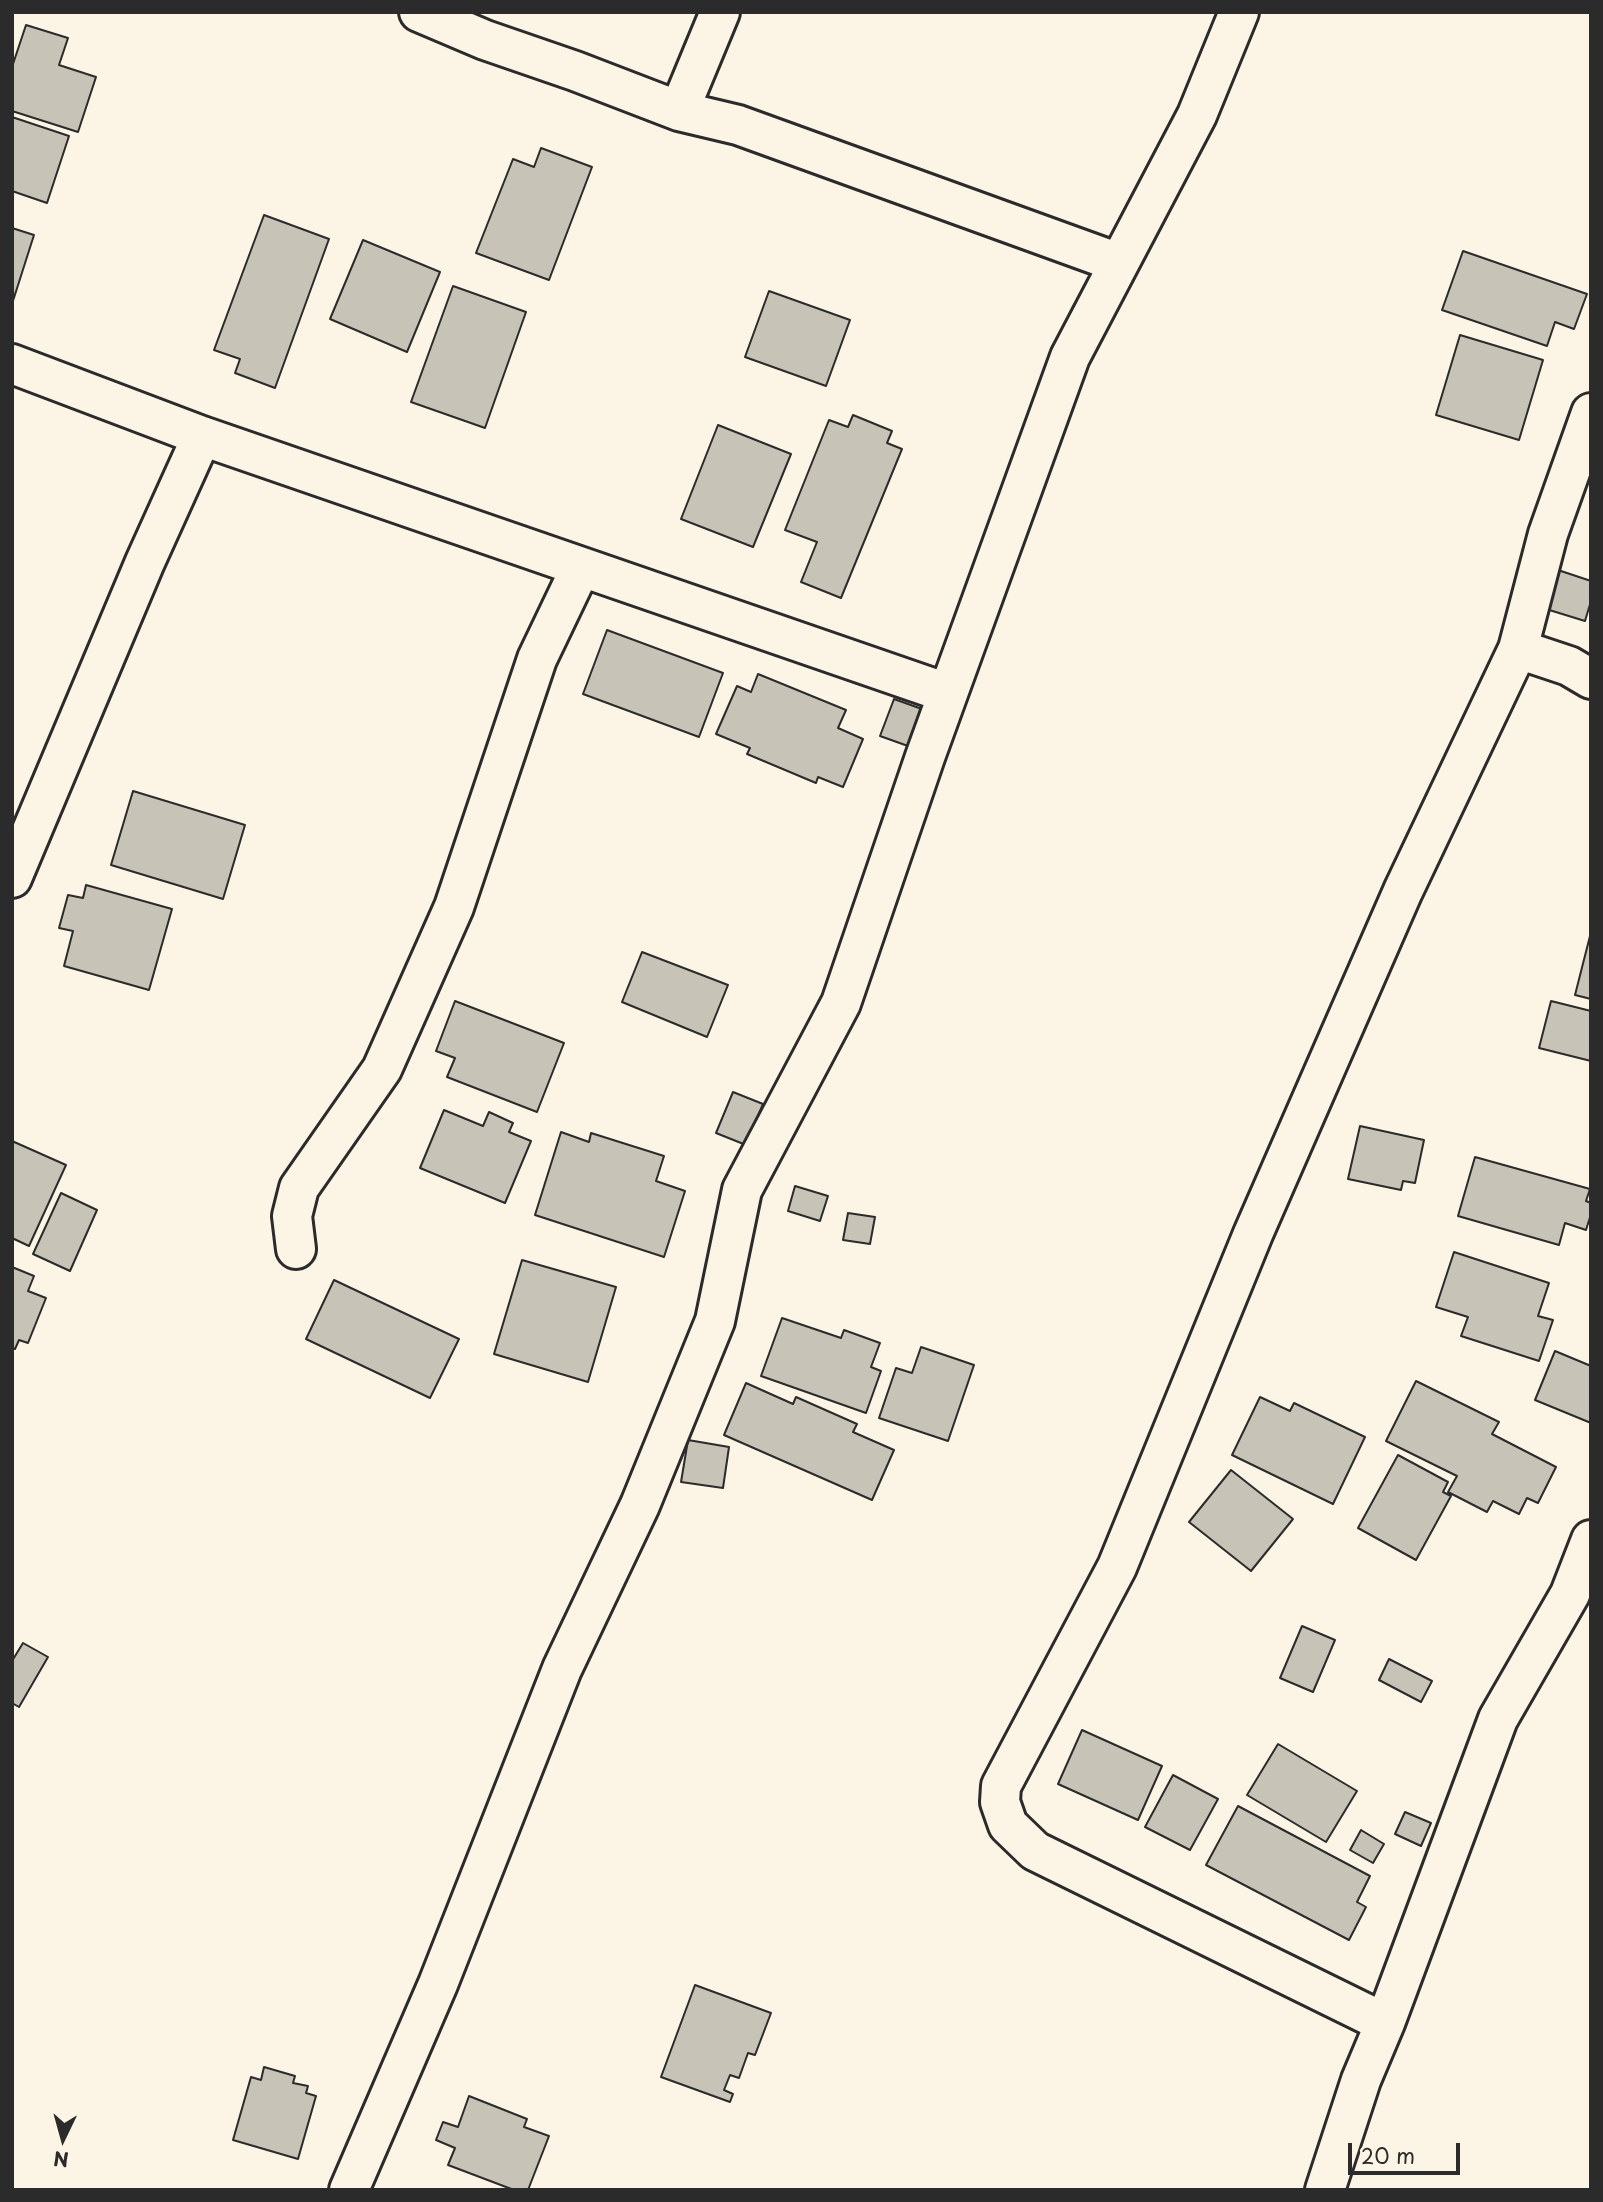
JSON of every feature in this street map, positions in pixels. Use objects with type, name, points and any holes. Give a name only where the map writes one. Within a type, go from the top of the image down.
[{"type":"street","points":[[419,12],[485,40],[679,111],[738,125],[1119,263]]},
{"type":"street","points":[[679,111],[720,12]]},
{"type":"street","points":[[349,2190],[438,1984],[562,1669],[640,1505],[716,1321],[742,1190],[841,1003],[947,693],[1070,357],[1197,115],[1239,12]]},
{"type":"street","points":[[12,364],[202,436],[947,693]]},
{"type":"street","points":[[1385,2023],[1035,1851],[1009,1825],[1000,1802],[1001,1786],[1117,1567],[1253,1234],[1397,904],[1518,649],[1548,534],[1591,413]]},
{"type":"street","points":[[12,878],[202,436]]},
{"type":"street","points":[[296,1249],[292,1216],[299,1188],[382,1069],[454,907],[537,659],[581,567]]},
{"type":"street","points":[[1518,649],[1569,666],[1591,679]]},
{"type":"street","points":[[1325,2190],[1361,2080],[1385,2023],[1498,1719],[1570,1594],[1591,1540]]},
{"type":"building","points":[[26,25],[68,38],[59,65],[96,77],[78,132],[12,111],[12,67]]},
{"type":"building","points":[[12,117],[69,136],[47,203],[12,191]]},
{"type":"building","points":[[541,148],[592,167],[549,280],[476,253],[513,159],[534,167]]},
{"type":"building","points":[[264,215],[329,239],[275,388],[235,373],[240,359],[214,350]]},
{"type":"building","points":[[12,228],[34,235],[12,304]]},
{"type":"building","points":[[363,240],[440,272],[407,352],[330,319]]},
{"type":"building","points":[[1463,251],[1587,294],[1574,329],[1555,322],[1547,346],[1442,310]]},
{"type":"building","points":[[453,286],[526,312],[485,428],[411,402]]},
{"type":"building","points":[[769,291],[850,320],[826,386],[745,357]]},
{"type":"building","points":[[1460,335],[1543,360],[1519,440],[1436,415]]},
{"type":"building","points":[[853,415],[892,431],[887,443],[902,449],[841,598],[801,582],[817,542],[785,530],[829,420],[848,427]]},
{"type":"building","points":[[718,425],[791,454],[753,547],[681,519]]},
{"type":"building","points":[[1558,570],[1591,581],[1591,601],[1585,621],[1546,609]]},
{"type":"building","points":[[607,630],[723,673],[699,737],[583,694]]},
{"type":"building","points":[[758,674],[846,710],[838,728],[863,739],[843,787],[818,777],[816,783],[747,754],[750,748],[716,734],[737,686],[751,692]]},
{"type":"building","points":[[894,699],[922,709],[908,746],[880,736]]},
{"type":"building","points":[[133,791],[245,825],[223,899],[111,865]]},
{"type":"building","points":[[86,885],[172,909],[149,990],[64,966],[73,931],[59,928],[68,895],[83,898]]},
{"type":"building","points":[[1591,932],[1591,999],[1575,995]]},
{"type":"building","points":[[642,952],[728,985],[707,1037],[622,1002]]},
{"type":"building","points":[[455,1001],[564,1043],[537,1112],[447,1077],[455,1058],[436,1051]]},
{"type":"building","points":[[1551,1001],[1591,1011],[1591,1061],[1539,1048]]},
{"type":"building","points":[[733,1092],[763,1104],[746,1145],[716,1133]]},
{"type":"building","points":[[444,1110],[483,1126],[489,1112],[513,1123],[509,1132],[531,1141],[505,1203],[420,1168]]},
{"type":"building","points":[[1360,1126],[1424,1140],[1415,1183],[1403,1181],[1401,1190],[1348,1179]]},
{"type":"building","points":[[561,1132],[589,1142],[591,1133],[664,1156],[656,1181],[685,1191],[664,1257],[535,1215]]},
{"type":"building","points":[[12,1141],[66,1165],[29,1246],[12,1238]]},
{"type":"building","points":[[1475,1157],[1590,1189],[1586,1201],[1591,1203],[1591,1214],[1586,1230],[1565,1223],[1559,1245],[1458,1216]]},
{"type":"building","points":[[795,1186],[828,1196],[820,1221],[788,1211]]},
{"type":"building","points":[[61,1193],[97,1210],[70,1271],[33,1254]]},
{"type":"building","points":[[848,1213],[875,1217],[870,1244],[843,1240]]},
{"type":"building","points":[[1454,1252],[1549,1283],[1538,1316],[1553,1320],[1539,1361],[1461,1336],[1468,1317],[1436,1307]]},
{"type":"building","points":[[522,1260],[616,1287],[588,1382],[494,1354]]},
{"type":"building","points":[[12,1267],[34,1276],[28,1291],[46,1298],[28,1343],[19,1340],[15,1349],[12,1348]]},
{"type":"building","points":[[334,1280],[459,1339],[430,1398],[306,1339]]},
{"type":"building","points":[[782,1318],[841,1338],[844,1330],[880,1343],[871,1367],[881,1371],[866,1413],[761,1376]]},
{"type":"building","points":[[921,1347],[974,1365],[948,1441],[879,1418],[896,1368],[912,1373]]},
{"type":"building","points":[[1555,1351],[1591,1366],[1591,1423],[1535,1400]]},
{"type":"building","points":[[1416,1381],[1499,1422],[1492,1434],[1556,1467],[1538,1503],[1527,1498],[1519,1514],[1493,1501],[1487,1512],[1448,1492],[1457,1476],[1386,1441]]},
{"type":"building","points":[[746,1383],[793,1404],[796,1397],[857,1424],[853,1432],[894,1450],[872,1500],[724,1435]]},
{"type":"building","points":[[1260,1397],[1290,1411],[1294,1403],[1365,1437],[1333,1504],[1232,1455]]},
{"type":"building","points":[[688,1440],[729,1447],[723,1488],[681,1482]]},
{"type":"building","points":[[1398,1455],[1448,1482],[1443,1492],[1451,1496],[1416,1560],[1358,1528]]},
{"type":"building","points":[[1231,1470],[1293,1519],[1251,1571],[1189,1522]]},
{"type":"building","points":[[1302,1626],[1335,1640],[1313,1692],[1280,1678]]},
{"type":"building","points":[[23,1643],[48,1657],[19,1707],[12,1703],[12,1661]]},
{"type":"building","points":[[1389,1659],[1432,1681],[1421,1702],[1379,1680]]},
{"type":"building","points":[[1082,1730],[1162,1766],[1138,1820],[1058,1784]]},
{"type":"building","points":[[1278,1744],[1357,1791],[1326,1842],[1247,1795]]},
{"type":"building","points":[[1173,1775],[1218,1799],[1190,1850],[1145,1827]]},
{"type":"building","points":[[1238,1806],[1370,1876],[1357,1902],[1366,1907],[1349,1940],[1206,1865]]},
{"type":"building","points":[[1405,1812],[1431,1823],[1421,1846],[1395,1834]]},
{"type":"building","points":[[1361,1830],[1384,1844],[1373,1863],[1350,1850]]},
{"type":"building","points":[[695,1985],[771,2013],[755,2055],[748,2053],[739,2078],[730,2075],[724,2090],[733,2094],[730,2102],[661,2077]]},
{"type":"building","points":[[264,2067],[295,2076],[293,2083],[308,2086],[306,2093],[316,2096],[298,2159],[233,2140],[251,2077],[261,2080]]},
{"type":"building","points":[[469,2096],[527,2119],[524,2127],[549,2136],[528,2190],[514,2190],[448,2165],[455,2148],[436,2140],[443,2122],[458,2127]]}]
